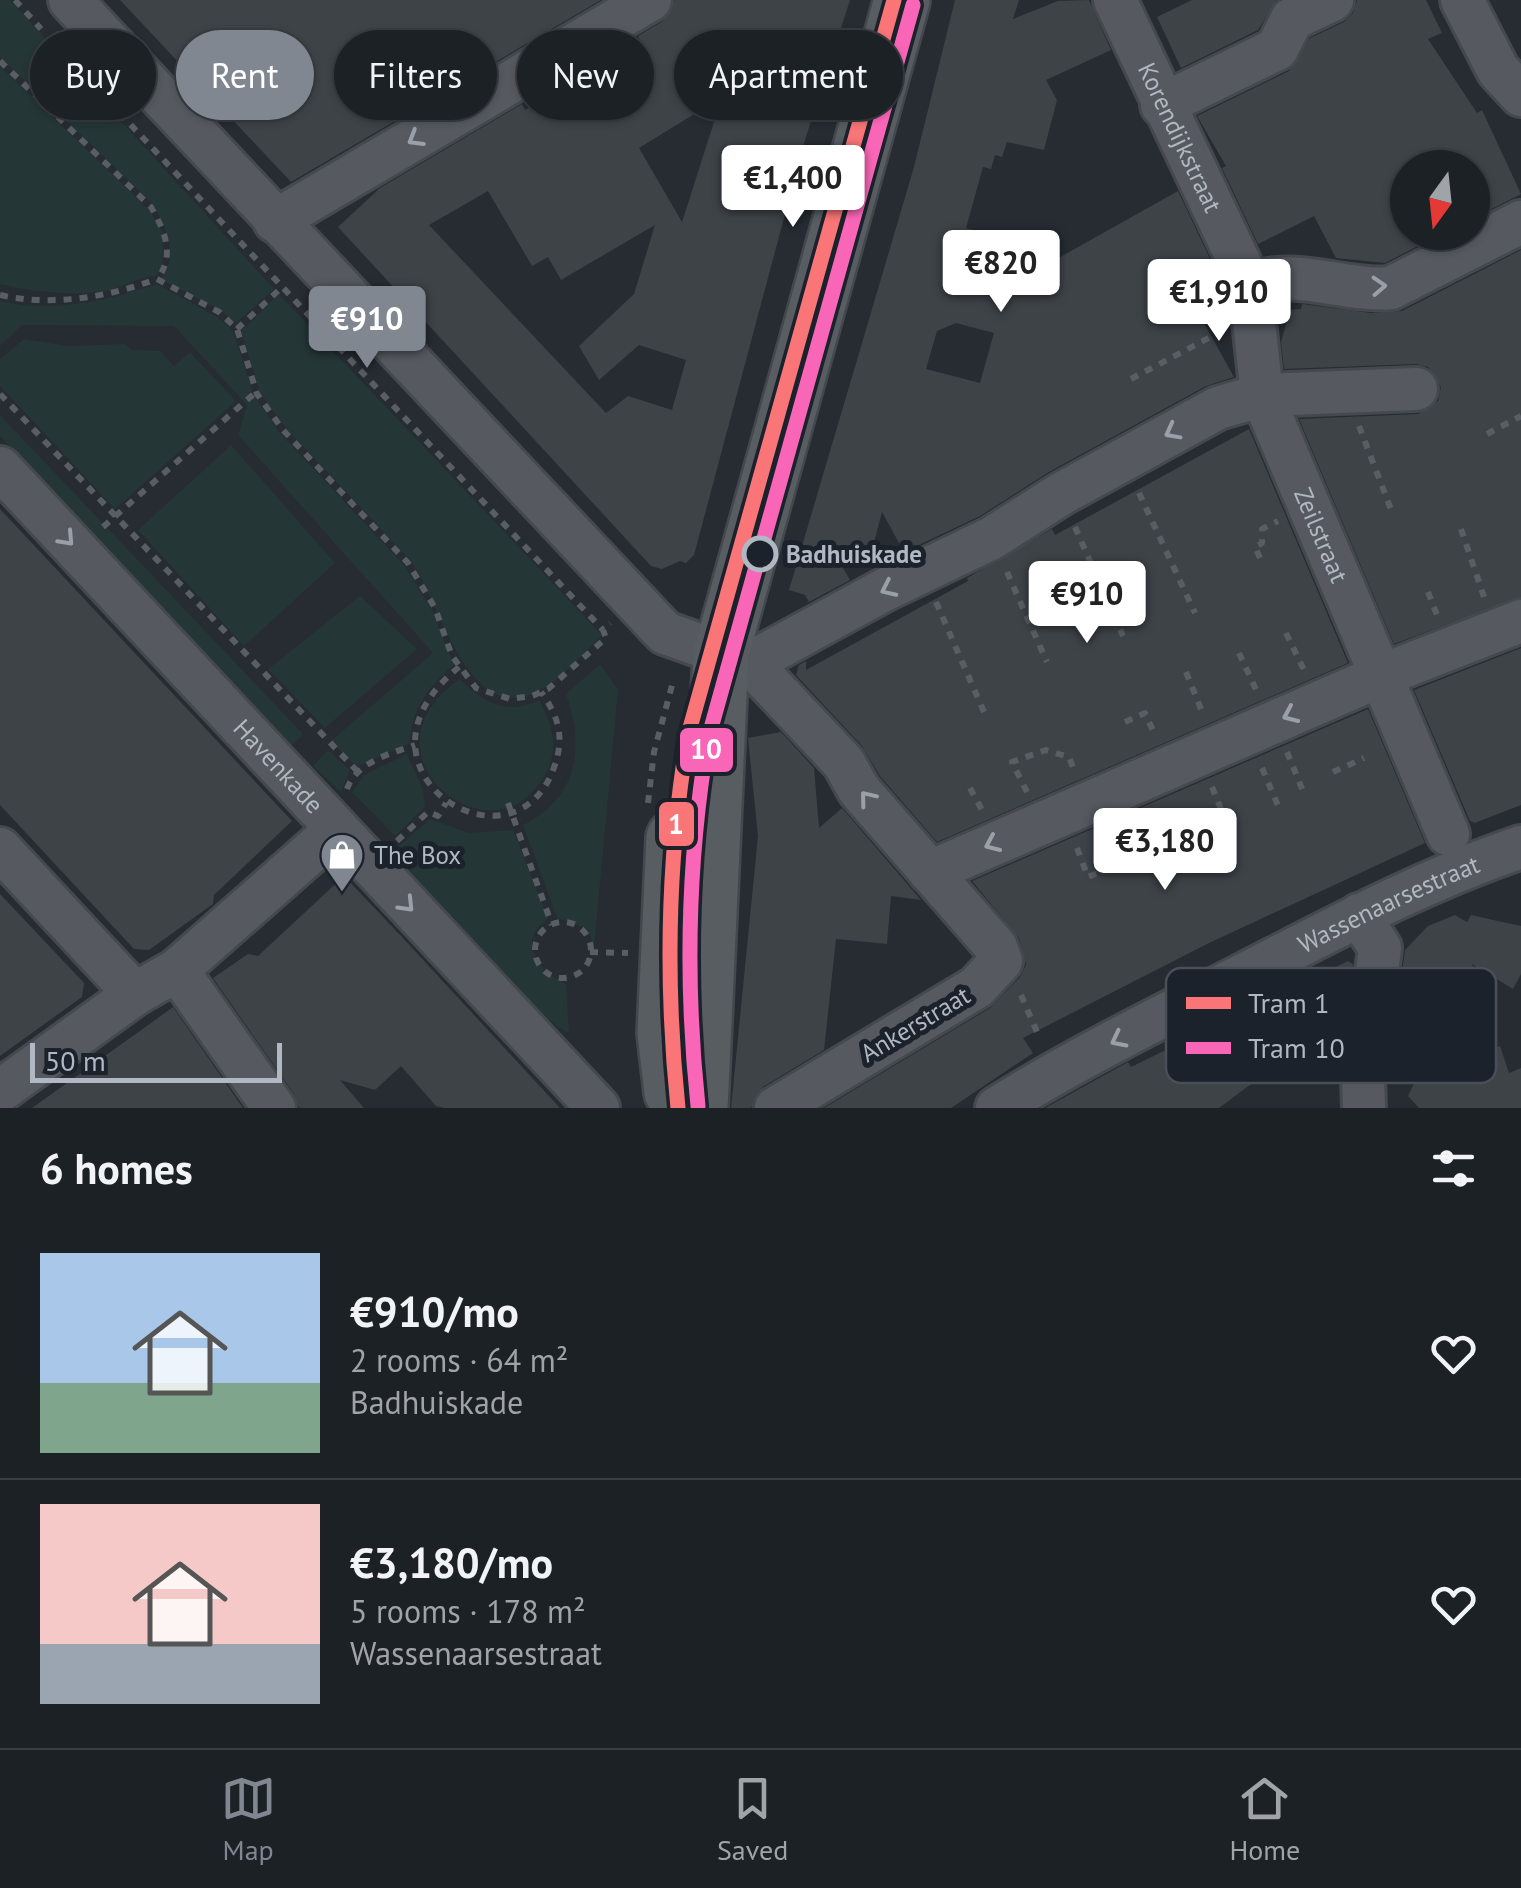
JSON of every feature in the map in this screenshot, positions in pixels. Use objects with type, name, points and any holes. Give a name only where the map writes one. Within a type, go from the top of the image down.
[{"type":"main road","points":[[700,1108],[736,658],[902,0]]},
{"type":"main road","points":[[676,1108],[665,1034],[676,794],[691,716],[736,658]]},
{"type":"street","points":[[70,0],[312,260],[617,615],[736,658],[844,764],[859,790],[996,947],[1001,961]]},
{"type":"street","points":[[276,221],[650,0]]},
{"type":"street","name":"Korendijkstraat","points":[[1115,0],[1252,304]]},
{"type":"street","points":[[1162,105],[1277,48],[1292,20],[1332,0]]},
{"type":"street","points":[[1462,0],[1498,70],[1521,95]]},
{"type":"street","points":[[1252,304],[1274,276],[1391,288],[1521,222]]},
{"type":"street","name":"Zeilstraat","points":[[1252,304],[1262,395],[1448,834]]},
{"type":"street","points":[[736,658],[924,574],[1218,408],[1262,395],[1416,389]]},
{"type":"street","name":"Havenkade","points":[[0,468],[598,1108]]},
{"type":"street","points":[[930,872],[1380,676],[1508,626]]},
{"type":"street","points":[[0,1091],[134,994],[176,970],[337,829]]},
{"type":"street","name":"Wassenaarsestraat","points":[[1257,968],[1462,867],[1521,847]]},
{"type":"street","points":[[0,849],[134,994]]},
{"type":"street","points":[[1359,916],[1380,948],[1377,968]]},
{"type":"street","name":"Ankerstraat","points":[[776,1108],[977,986],[1001,961]]},
{"type":"street","points":[[176,970],[274,1108]]},
{"type":"street","name":"Wassenaarsestraat","points":[[997,1108],[1054,1072],[1166,1015]]},
{"type":"street","points":[[1363,1083],[1364,1108]]},
{"type":"path","points":[[15,0],[42,30]]},
{"type":"path","points":[[0,61],[151,207],[166,233],[164,270],[158,279],[115,294],[38,301],[0,295]]},
{"type":"path","points":[[126,120],[280,290],[617,615],[606,638],[541,692],[510,698],[492,696],[476,688],[459,667],[435,608],[408,563],[282,430],[256,392],[236,329],[219,312],[158,279]]},
{"type":"path","points":[[236,329],[312,260]]},
{"type":"path","points":[[1132,379],[1218,333],[1252,304]]},
{"type":"path","points":[[106,524],[256,392]]},
{"type":"path","points":[[1345,392],[1392,512]]},
{"type":"path","points":[[0,394],[358,772]]},
{"type":"path","points":[[1487,434],[1521,416]]},
{"type":"path","points":[[1124,458],[1196,613]]},
{"type":"path","points":[[1061,494],[1122,636]]},
{"type":"path","points":[[1461,529],[1508,626]]},
{"type":"path","points":[[992,538],[1047,662]]},
{"type":"path","points":[[924,574],[984,712]]},
{"type":"path","points":[[459,667],[434,687],[421,708],[415,744],[422,774],[446,803],[488,816],[511,812],[537,796],[556,762],[560,725],[541,692]]},
{"type":"path","points":[[337,829],[350,781],[358,772],[382,756],[415,744]]},
{"type":"path","points":[[1066,813],[1012,762],[1046,750],[1068,757],[1066,813],[1088,876],[1171,841],[1146,778]]},
{"type":"path","points":[[1199,755],[1236,846]]},
{"type":"path","points":[[1333,772],[1364,758]]},
{"type":"path","points":[[508,802],[552,924]]},
{"type":"path","points":[[370,866],[428,812],[438,816],[446,803]]},
{"type":"path","points":[[1184,831],[1223,814]]},
{"type":"path","points":[[567,923],[583,931],[590,952],[587,965],[573,976],[547,973],[536,948],[542,932],[552,924],[567,923]]},
{"type":"path","points":[[590,952],[640,954]]},
{"type":"path","points":[[1001,961],[1007,964],[1054,1072]]},
{"type":"shaded area","points":[[0,0],[10,0],[37,30],[30,30],[30,86],[0,57]]},
{"type":"shaded area","points":[[0,66],[30,95],[30,120],[56,120],[148,209],[163,232],[162,269],[155,276],[110,290],[84,293],[0,284]]},
{"type":"shaded area","points":[[66,120],[120,120],[274,289],[236,323],[220,310],[161,279],[170,251],[154,205]]},
{"type":"shaded area","points":[[157,284],[217,317],[233,331],[254,396],[280,433],[405,566],[432,610],[454,665],[423,699],[410,743],[357,767],[331,741],[433,653],[238,435],[247,405],[174,326],[22,325],[0,346],[0,301],[59,306]]},
{"type":"shaded area","points":[[279,294],[602,635],[552,683],[518,698],[495,694],[476,679],[460,658],[411,561],[285,427],[260,393],[241,331]]},
{"type":"shaded area","points":[[24,339],[68,346],[125,344],[132,350],[160,351],[174,366],[190,352],[236,401],[115,509],[0,386],[0,359]]},
{"type":"shaded area","points":[[0,415],[303,734],[291,746],[0,436]]},
{"type":"shaded area","points":[[231,445],[335,563],[244,646],[138,530]]},
{"type":"shaded area","points":[[360,596],[417,649],[325,728],[268,669]]},
{"type":"shaded area","points":[[600,664],[618,690],[594,946],[588,929],[557,918],[523,825],[556,801],[566,786],[575,752],[575,733],[566,694]]},
{"type":"shaded area","points":[[460,679],[477,695],[496,704],[517,707],[539,700],[544,710],[553,739],[552,758],[543,778],[520,802],[493,810],[465,805],[441,790],[425,766],[420,738],[430,708]]},
{"type":"shaded area","points":[[328,750],[350,770],[341,792],[313,766]]},
{"type":"shaded area","points":[[407,754],[423,790],[425,807],[395,836],[352,792],[364,775]]},
{"type":"shaded area","points":[[430,819],[469,833],[513,830],[548,919],[533,936],[534,955],[547,972],[566,984],[569,1033],[501,976],[392,852]]},
{"type":"building","points":[[120,0],[601,0],[550,30],[517,30],[517,49],[497,61],[497,30],[334,30],[334,120],[397,120],[291,182],[233,120],[314,120],[314,30],[176,30],[176,60],[156,38],[156,30],[148,30]]},
{"type":"building","points":[[675,0],[850,0],[840,30],[674,30],[674,120],[685,120],[639,148],[682,222],[715,120],[811,120],[694,555],[686,563],[680,561],[662,569],[651,566],[338,227],[380,188],[517,107],[517,120],[654,120],[654,30],[648,30],[663,21]],"holes":[[[488,191],[532,266],[548,257],[561,280],[655,225],[634,294],[579,346],[599,380],[639,345],[686,360],[672,410],[628,396],[606,413],[429,225]]]},
{"type":"building","points":[[955,0],[1019,0],[1013,19],[1058,1],[1089,0],[1111,50],[1046,80],[1057,100],[1044,150],[1007,142],[1002,157],[995,155],[991,169],[983,167],[966,228],[1018,242],[1005,288],[1178,191],[1213,265],[1209,267],[1213,277],[1193,286],[1207,312],[1200,316],[1234,377],[1206,386],[1049,472],[980,516],[904,552],[882,512],[869,562],[834,552],[850,580],[809,602],[805,595],[789,590],[914,167]],"holes":[[[956,323],[994,333],[980,383],[926,369],[937,331]]]},
{"type":"building","points":[[1192,0],[1277,0],[1258,30],[1181,68],[1157,17]]},
{"type":"building","points":[[1357,0],[1426,0],[1442,33],[1428,39],[1477,113],[1482,110],[1521,194],[1490,210],[1490,150],[1390,150],[1390,250],[1410,250],[1385,263],[1336,258],[1314,216],[1258,244],[1222,168],[1226,166],[1197,116],[1289,71],[1310,38],[1344,22],[1353,13]]},
{"type":"building","points":[[1521,250],[1521,597],[1394,644],[1299,419],[1418,414],[1438,401],[1441,387],[1428,367],[1416,364],[1284,369],[1281,342],[1290,310],[1301,309],[1302,304],[1371,313],[1402,311]]},
{"type":"building","points":[[1249,429],[1348,663],[937,842],[880,776],[862,746],[796,675],[799,665],[806,661],[806,670],[968,581],[967,578],[1052,529],[1055,535]]},
{"type":"building","points":[[0,509],[292,821],[214,895],[213,904],[149,950],[134,949],[0,805]]},
{"type":"building","points":[[1521,648],[1521,805],[1475,823],[1470,821],[1414,690]]},
{"type":"building","points":[[1368,709],[1425,843],[1209,943],[1023,1038],[1033,1053],[951,1108],[824,1108],[990,1008],[1020,977],[1026,965],[1019,938],[972,881]]},
{"type":"building","points":[[781,732],[814,768],[819,828],[842,808],[921,900],[891,896],[887,944],[836,939],[824,1050],[763,1087],[751,1108],[731,1108],[758,836],[748,738]]},
{"type":"building","points":[[344,876],[560,1108],[436,1106],[401,1066],[375,1090],[340,1080],[364,1108],[299,1108],[294,1094],[213,978],[248,954],[258,956]]},
{"type":"building","points":[[0,894],[84,983],[82,997],[0,1056]]},
{"type":"building","points":[[1455,915],[1467,922],[1471,915],[1521,926],[1521,974],[1513,989],[1496,979],[1496,968],[1472,964],[1473,968],[1403,968],[1405,950],[1428,926]]},
{"type":"building","points":[[1348,961],[1353,964],[1352,968],[1334,968]]},
{"type":"building","points":[[173,1007],[243,1108],[32,1108],[144,1028]]},
{"type":"building","points":[[1500,1046],[1509,1073],[1521,1068],[1521,1108],[1419,1108],[1408,1096],[1414,1083],[1496,1083],[1496,1047]]},
{"type":"building","points":[[1166,1050],[1166,1083],[1253,1083],[1219,1108],[1045,1108],[1128,1062],[1131,1067]]},
{"type":"tram line","name":"1","points":[[678,1108],[670,921],[688,735],[894,0]]},
{"type":"tram line","name":"10","points":[[698,1106],[690,922],[708,739],[913,5]]},
{"type":"place","name":"Badhuiskade","points":[[760,554]]},
{"type":"place","name":"The Box","points":[[342,893]]}]
